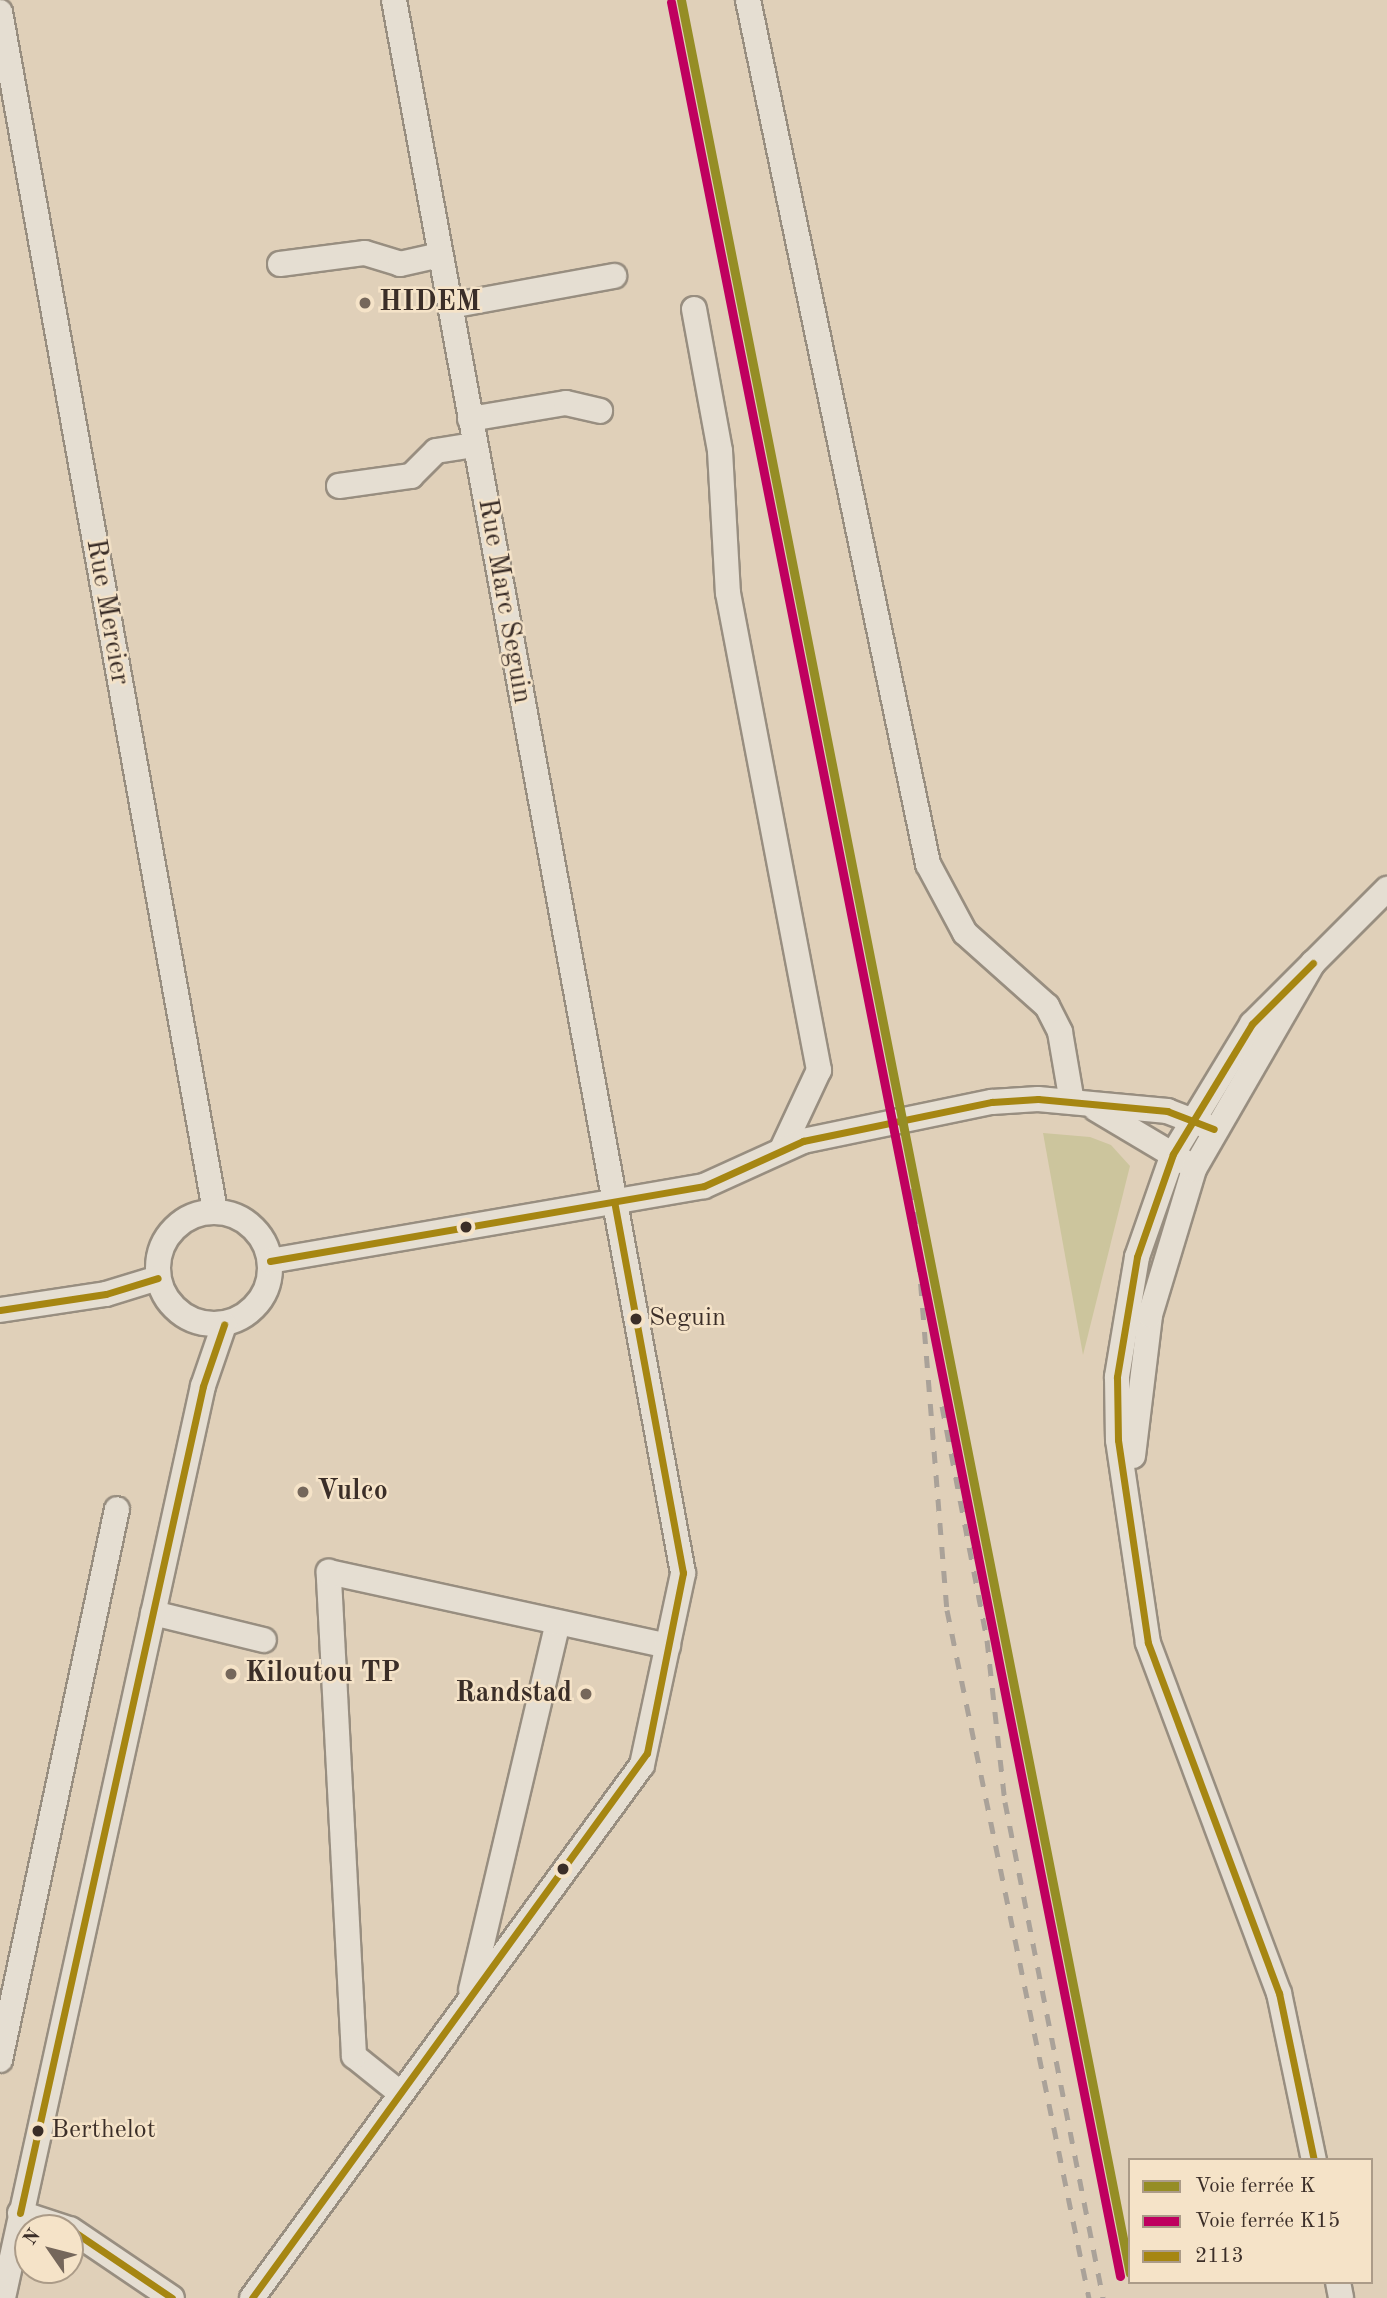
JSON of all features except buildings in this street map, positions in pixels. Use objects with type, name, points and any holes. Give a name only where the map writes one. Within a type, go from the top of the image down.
[{"type":"street","name":"Rue Marc Seguin","points":[[252,2298],[642,1765],[683,1573],[394,0]]},
{"type":"street","points":[[748,0],[928,864],[965,933],[1047,1006],[1060,1032],[1081,1104],[1173,1154],[1194,1169]]},
{"type":"street","name":"Rue Mercier","points":[[0,12],[215,1211]]},
{"type":"street","points":[[280,264],[365,253],[400,264],[440,255]]},
{"type":"street","points":[[450,306],[614,276]]},
{"type":"street","points":[[694,309],[720,451],[728,593],[819,1070],[783,1147]]},
{"type":"street","points":[[470,419],[566,403],[600,411]]},
{"type":"street","points":[[339,486],[411,476],[436,451],[475,445]]},
{"type":"street","points":[[1314,2158],[1279,1993],[1168,1709],[1148,1643],[1129,1534],[1117,1377],[1137,1257],[1173,1154],[1191,1118],[1252,1024],[1387,889]]},
{"type":"street","points":[[1129,1534],[1150,1315],[1194,1169],[1214,1129],[1313,963]]},
{"type":"street","points":[[270,1261],[704,1186],[783,1147],[954,1108],[1081,1104],[1191,1118],[1214,1129]]},
{"type":"street","points":[[3,2298],[203,1386],[224,1325],[257,1305],[267,1289],[270,1261],[248,1222],[215,1211],[195,1215],[165,1240],[158,1278],[182,1314],[224,1325]]},
{"type":"street","points":[[0,1310],[106,1294],[158,1278]]},
{"type":"street","points":[[0,2060],[117,1510]]},
{"type":"street","points":[[400,2093],[354,2056],[329,1572],[668,1646]]},
{"type":"street","points":[[153,1613],[264,1640]]},
{"type":"street","points":[[468,2002],[558,1623]]},
{"type":"street","points":[[84,2239],[173,2298]]},
{"type":"shaded area","points":[[1043,1133],[1090,1137],[1111,1145],[1130,1166],[1083,1355]]},
{"type":"railway","points":[[911,1164],[947,1610],[1089,2298]]},
{"type":"railway","points":[[942,1406],[987,1640],[1005,1802],[1103,2298]]},
{"type":"rail line","name":"K","points":[[681,0],[1128,2263]]},
{"type":"rail line","name":"K15","points":[[671,2],[1120,2276]]},
{"type":"transit line","name":"2113","points":[[1313,963],[1252,1024],[1173,1154],[1137,1257],[1117,1377],[1118,1440],[1148,1643],[1279,1993],[1314,2158]]},
{"type":"transit line","name":"2113","points":[[270,1261],[704,1186],[803,1141],[992,1102],[1038,1099],[1167,1111],[1214,1129]]},
{"type":"transit line","name":"2113","points":[[252,2298],[647,1753],[683,1573],[614,1202]]},
{"type":"transit line","name":"2113","points":[[0,1310],[106,1294],[158,1278]]},
{"type":"transit line","name":"2113","points":[[20,2213],[203,1386],[224,1325]]},
{"type":"transit line","name":"2113","points":[[84,2238],[172,2298]]},
{"type":"place","name":"HIDEM","points":[[365,303]]},
{"type":"place","name":"Seguin","points":[[636,1319]]},
{"type":"place","name":"Vulco","points":[[303,1492]]},
{"type":"place","name":"Kiloutou TP","points":[[231,1674]]},
{"type":"place","name":"Randstad","points":[[586,1694]]},
{"type":"place","name":"Berthelot","points":[[38,2131]]}]
